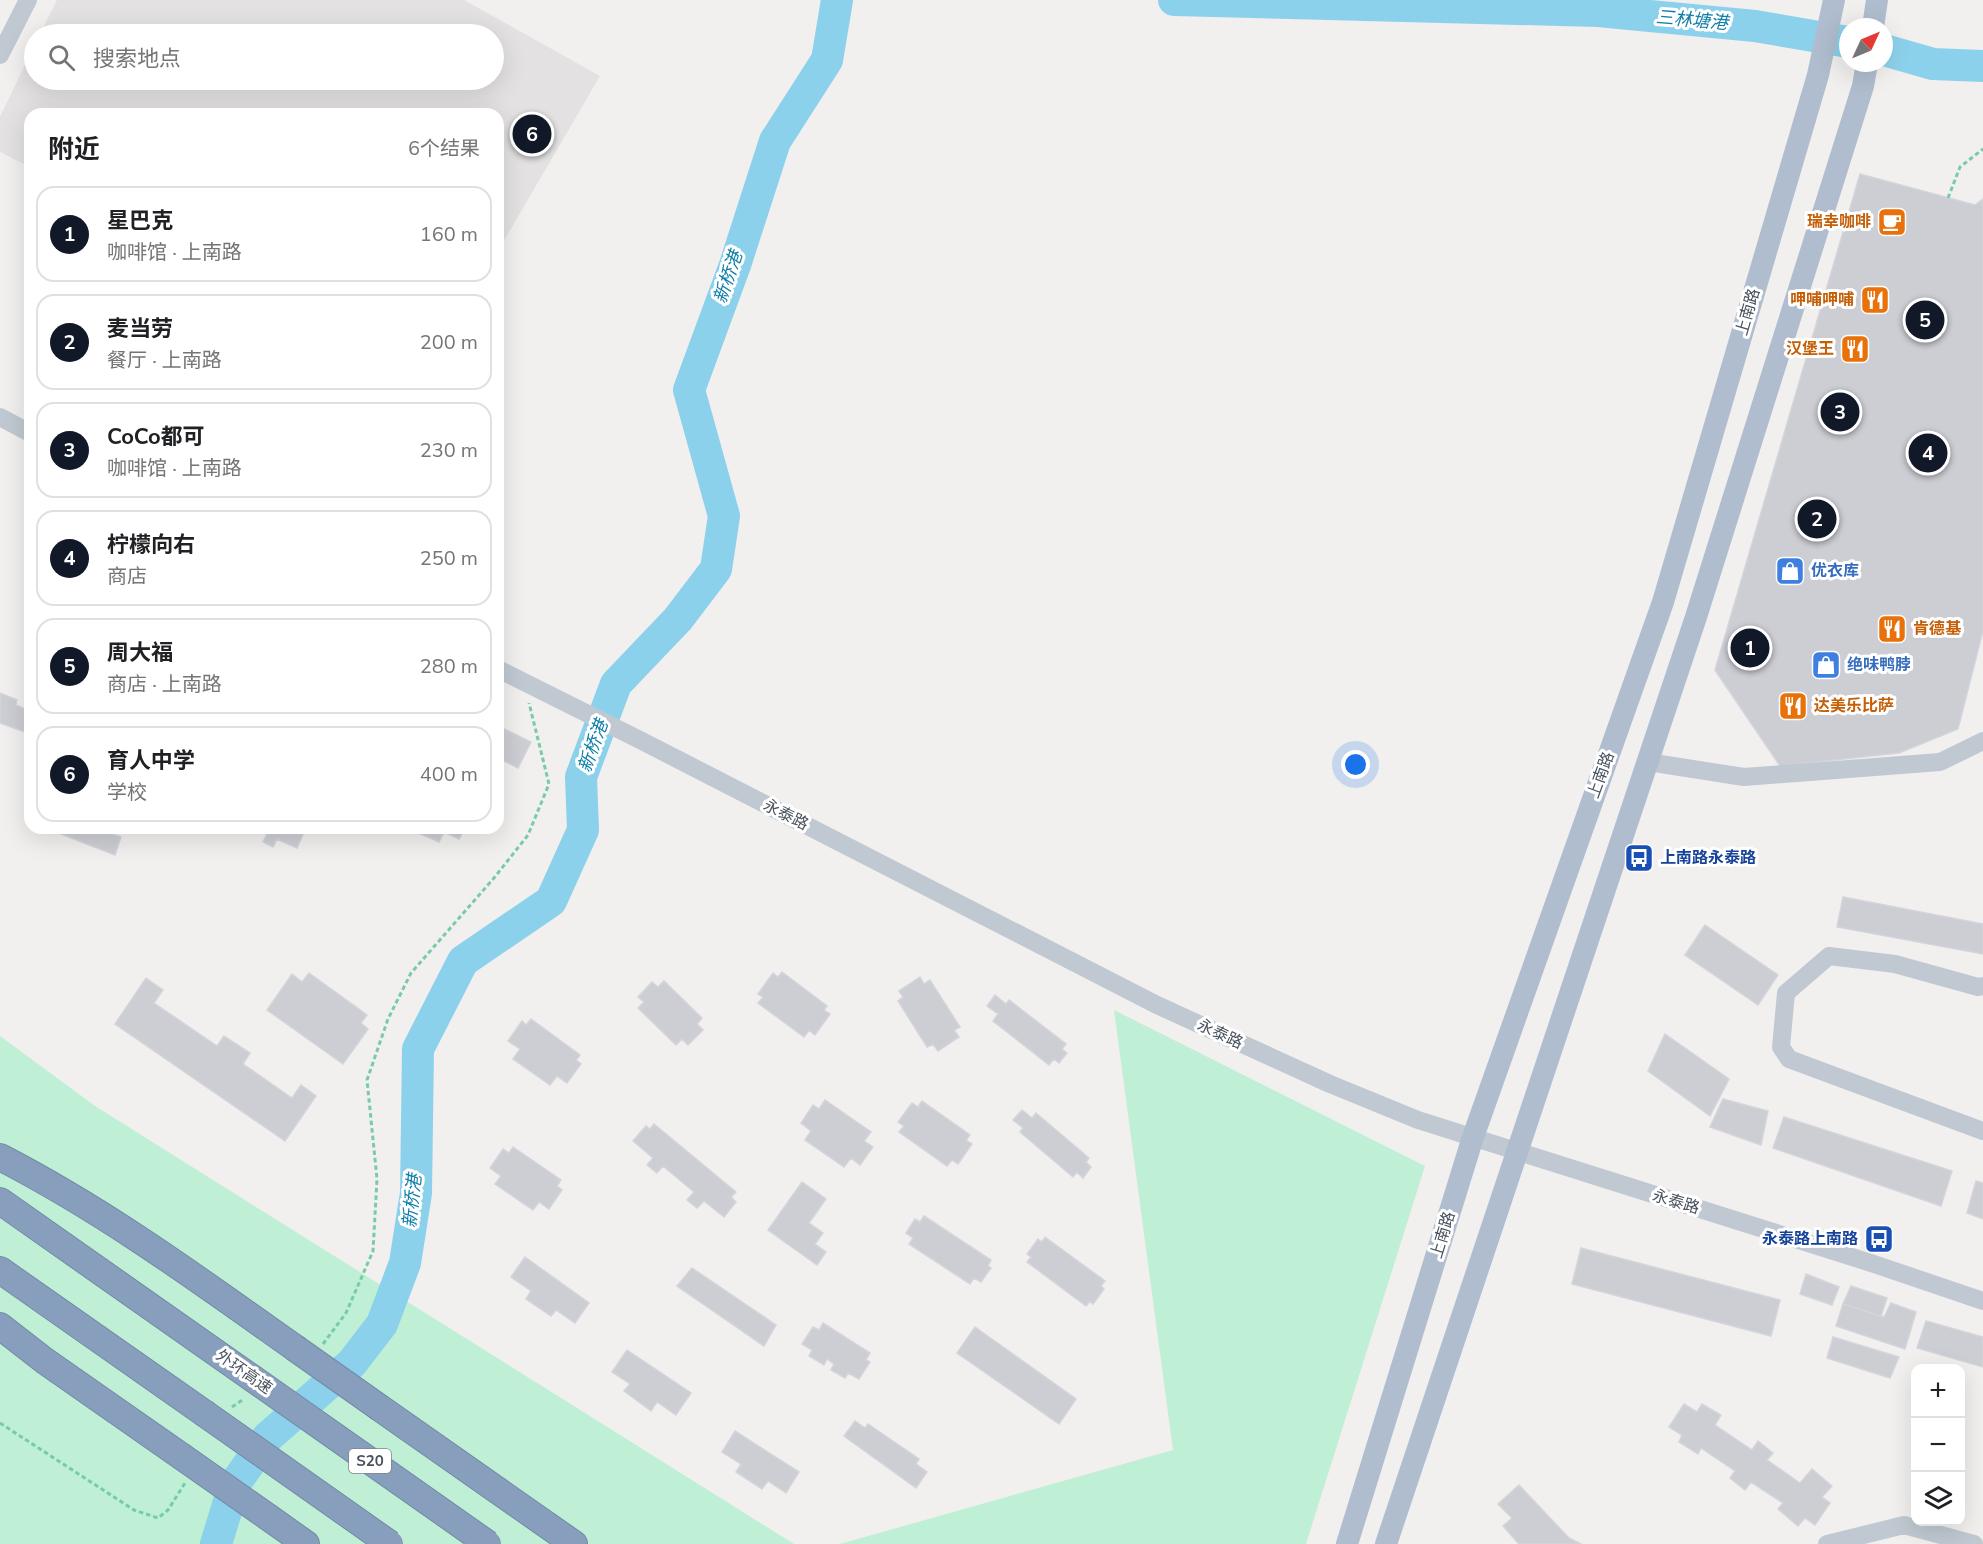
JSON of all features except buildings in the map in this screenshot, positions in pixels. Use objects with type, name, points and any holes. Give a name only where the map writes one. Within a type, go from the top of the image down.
[{"type":"highway","points":[[0,1157],[62,1190],[110,1220],[574,1544]]},
{"type":"highway","name":"外环高速","points":[[0,1201],[251,1387],[488,1544]]},
{"type":"highway","points":[[0,1270],[390,1544]]},
{"type":"highway","points":[[0,1326],[306,1544]]},
{"type":"main road","name":"上南路","points":[[1347,1544],[1473,1137],[1663,602],[1818,75],[1834,0]]},
{"type":"main road","points":[[1874,18],[1877,0]]},
{"type":"main road","points":[[1386,1544],[1700,605],[1863,86],[1865,72]]},
{"type":"street","points":[[0,55],[28,0]]},
{"type":"street","points":[[0,417],[24,430]]},
{"type":"street","name":"永泰路","points":[[504,672],[1157,1005],[1330,1084],[1418,1120],[1871,1263],[1983,1301]]},
{"type":"street","points":[[1648,762],[1744,777],[1940,762],[1983,741]]},
{"type":"street","points":[[1983,986],[1978,987],[1894,964],[1829,956],[1785,993],[1781,1047],[1789,1059],[1983,1131]]},
{"type":"street","points":[[1827,1544],[1904,1526],[1974,1544]]},
{"type":"path","points":[[1948,198],[1960,167],[1983,149]]},
{"type":"path","points":[[322,1345],[346,1314],[373,1251],[377,1179],[367,1080],[388,1019],[411,973],[494,878],[528,835],[549,784],[528,698],[533,686]]},
{"type":"path","points":[[231,1407],[251,1387]]},
{"type":"path","points":[[0,1423],[134,1510],[158,1518],[168,1510],[186,1483]]},
{"type":"shaded area","points":[[57,0],[464,0],[600,76],[504,241],[504,108],[24,108],[24,164],[0,152],[0,117],[24,67],[24,90],[504,90],[504,24],[45,24]]},
{"type":"green space","points":[[1114,1010],[1425,1166],[1306,1544],[840,1544],[1173,1450]]},
{"type":"green space","points":[[0,1036],[95,1106],[794,1544],[0,1544]]},
{"type":"waterway","name":"新桥港","points":[[216,1544],[234,1485],[268,1437],[352,1363],[382,1324],[405,1263],[416,1193],[418,1049],[463,961],[551,901],[583,830],[581,777],[616,684],[678,619],[716,569],[724,516],[689,390],[735,265],[775,141],[827,60],[837,0]]},
{"type":"waterway","name":"三林塘港","points":[[1174,0],[1598,11],[1755,26],[1839,40]]},
{"type":"waterway","name":"三林塘港","points":[[1893,53],[1933,64],[1983,66]]},
{"type":"place","name":"育人中学","points":[[532,134]]},
{"type":"place","name":"瑞幸咖啡","points":[[1892,222]]},
{"type":"place","name":"呷哺呷哺","points":[[1875,300]]},
{"type":"place","name":"周大福","points":[[1925,320]]},
{"type":"place","name":"汉堡王","points":[[1855,349]]},
{"type":"place","name":"CoCo都可","points":[[1840,412]]},
{"type":"place","name":"柠檬向右","points":[[1928,453]]},
{"type":"place","name":"麦当劳","points":[[1817,519]]},
{"type":"place","name":"优衣库","points":[[1790,571]]},
{"type":"place","name":"肯德基","points":[[1892,629]]},
{"type":"place","name":"星巴克","points":[[1750,648]]},
{"type":"place","name":"绝味鸭脖","points":[[1826,665]]},
{"type":"place","name":"达美乐比萨","points":[[1793,706]]},
{"type":"place","name":"上南路永泰路","points":[[1639,858]]},
{"type":"place","name":"永泰路上南路","points":[[1879,1239]]}]
